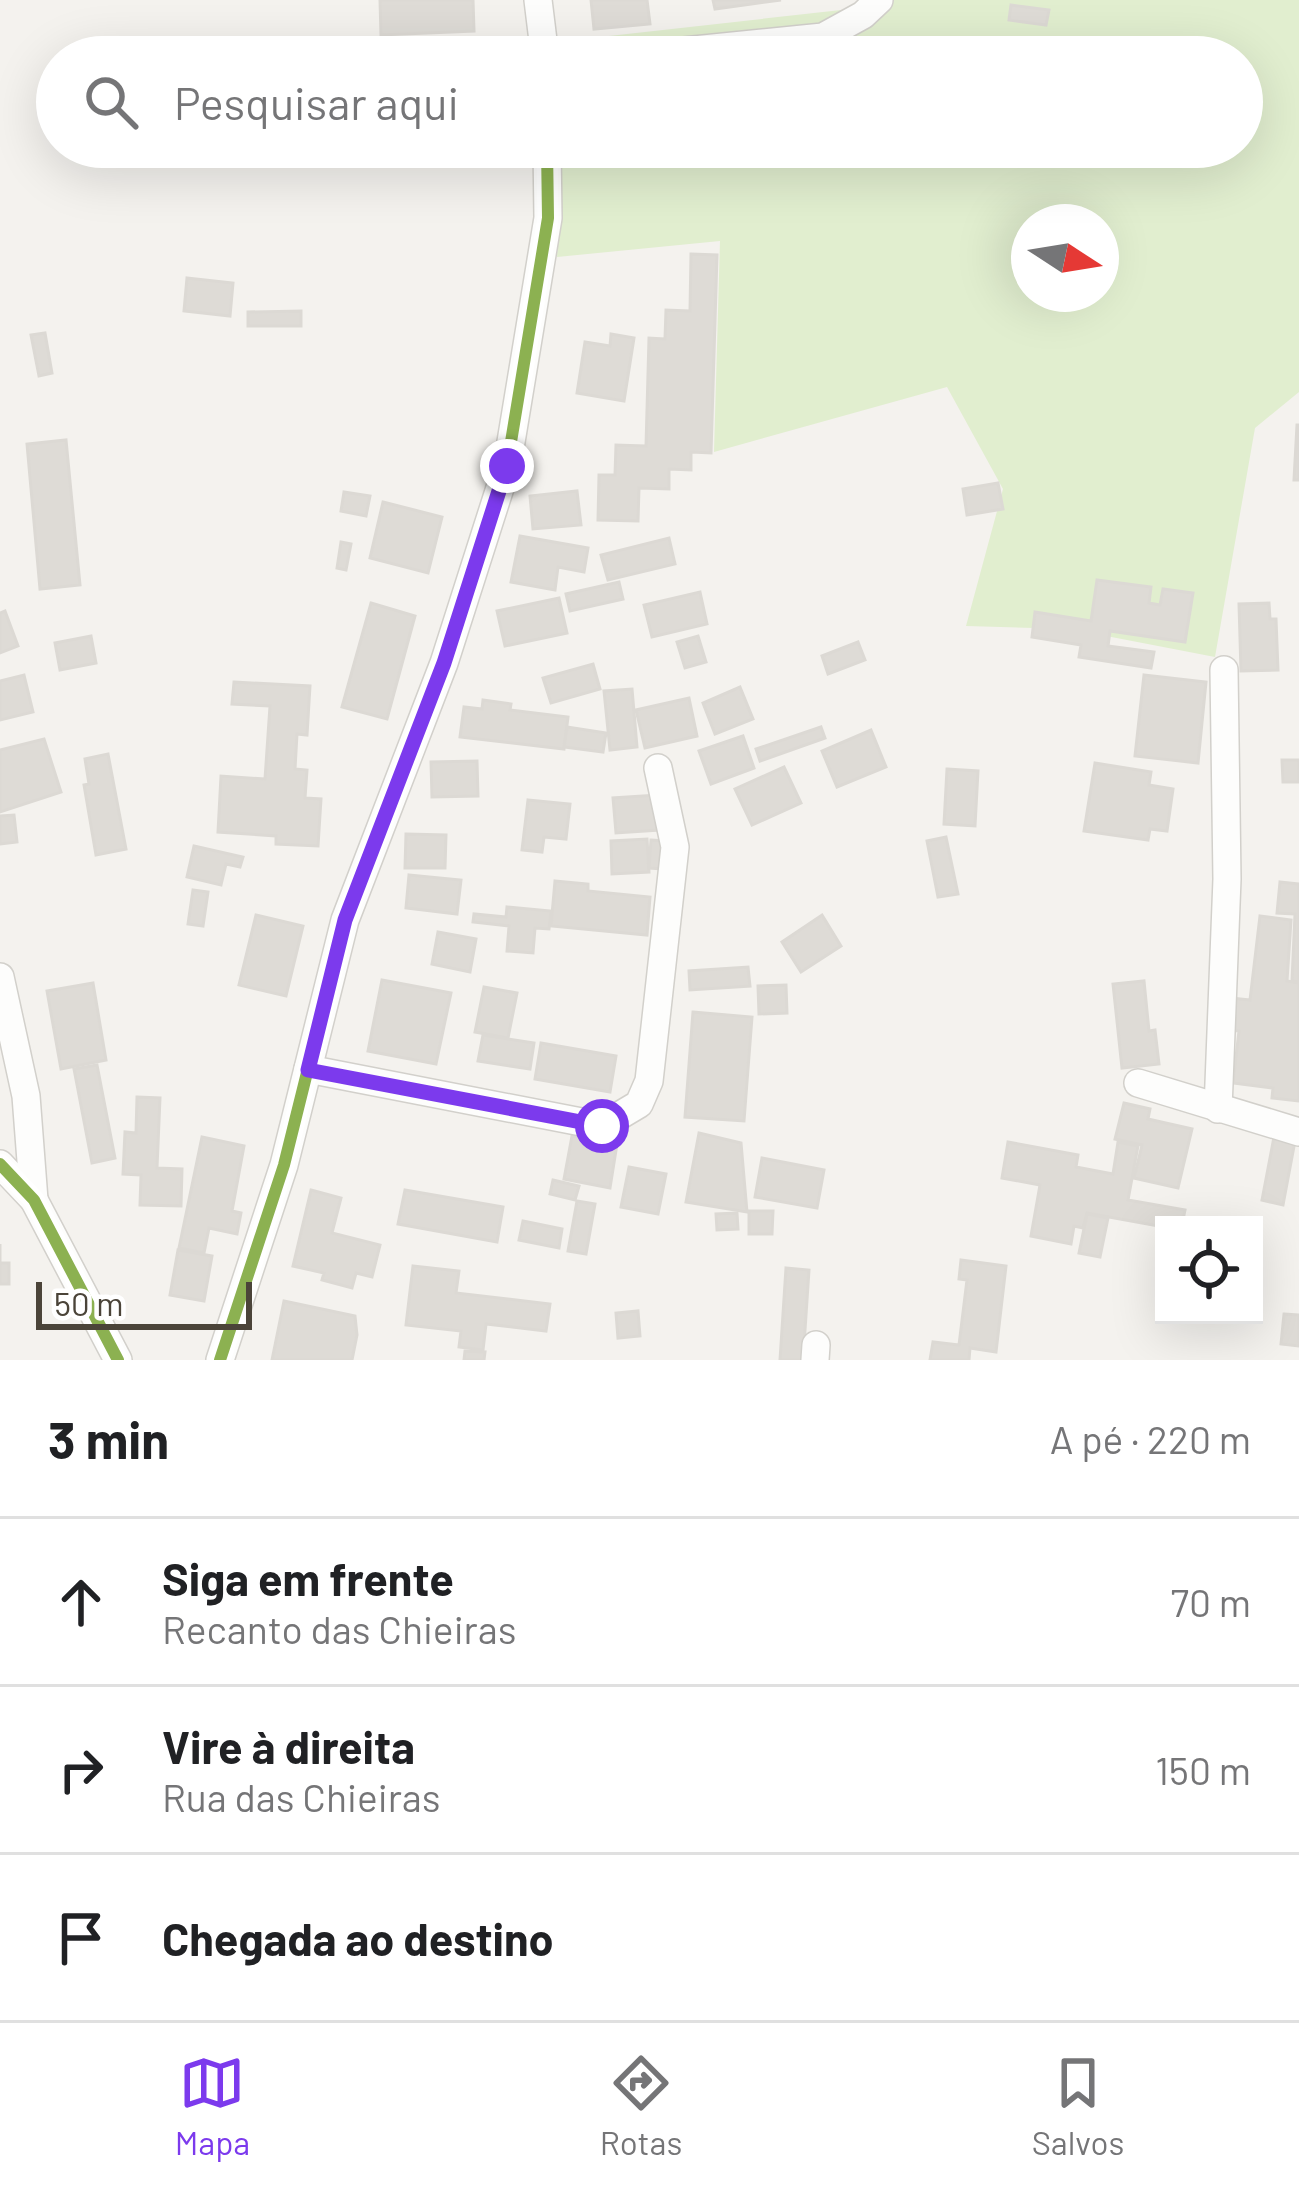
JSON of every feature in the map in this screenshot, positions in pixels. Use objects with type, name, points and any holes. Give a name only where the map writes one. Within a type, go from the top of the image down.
[{"type":"street","points":[[538,0],[542,36]]},
{"type":"street","points":[[827,36],[863,16],[879,0]]},
{"type":"street","points":[[220,1360],[284,1165],[345,920],[444,663],[507,466],[548,218],[547,168]]},
{"type":"street","points":[[1218,1108],[1227,879],[1224,670]]},
{"type":"street","points":[[308,1070],[602,1126],[639,1105],[649,1081],[675,847],[658,768]]},
{"type":"street","points":[[0,976],[26,1096],[34,1200]]},
{"type":"street","points":[[1138,1083],[1299,1132]]},
{"type":"street","points":[[0,1164],[34,1200],[118,1360]]},
{"type":"green space","points":[[883,0],[1299,0],[1299,392],[1255,428],[1215,657],[1070,629],[966,626],[1003,489],[947,387],[714,452],[720,241],[557,257],[560,168],[1263,168],[1263,36],[609,36],[868,7]]},
{"type":"building","points":[[380,0],[473,0],[474,31],[381,35]]},
{"type":"building","points":[[591,0],[647,0],[650,24],[594,29]]},
{"type":"building","points":[[713,0],[781,0],[715,9]]},
{"type":"building","points":[[1011,5],[1049,10],[1046,25],[1009,20]]},
{"type":"building","points":[[691,254],[717,255],[711,453],[691,452],[691,470],[669,469],[669,489],[639,488],[638,521],[598,520],[599,475],[615,475],[616,445],[646,446],[649,338],[665,339],[666,310],[690,311]]},
{"type":"building","points":[[187,278],[233,283],[230,316],[184,311]]},
{"type":"building","points":[[301,311],[301,326],[248,326],[248,312]]},
{"type":"building","points":[[45,333],[52,373],[39,376],[31,335]]},
{"type":"building","points":[[611,334],[634,338],[624,401],[577,393],[585,342],[610,346]]},
{"type":"building","points":[[1297,425],[1299,480],[1294,480]]},
{"type":"building","points":[[66,440],[80,585],[40,589],[27,444]]},
{"type":"building","points":[[998,483],[1003,509],[967,515],[963,489]]},
{"type":"building","points":[[577,491],[581,525],[533,529],[530,496]]},
{"type":"building","points":[[344,492],[370,496],[366,516],[341,511]]},
{"type":"building","points":[[383,502],[442,517],[428,573],[370,558]]},
{"type":"building","points":[[520,536],[588,548],[584,572],[558,567],[555,590],[511,582]]},
{"type":"building","points":[[669,538],[675,564],[608,580],[601,555]]},
{"type":"building","points":[[341,542],[351,544],[346,570],[337,568]]},
{"type":"building","points":[[1097,580],[1151,587],[1149,603],[1160,605],[1163,589],[1193,593],[1185,642],[1110,631],[1108,646],[1154,652],[1151,668],[1079,657],[1081,645],[1032,637],[1035,612],[1091,621]]},
{"type":"building","points":[[619,582],[623,599],[570,611],[566,594]]},
{"type":"building","points":[[700,592],[707,624],[652,637],[644,605]]},
{"type":"building","points":[[559,598],[567,633],[505,646],[497,611]]},
{"type":"building","points":[[371,603],[415,616],[387,719],[342,707]]},
{"type":"building","points":[[1269,603],[1270,619],[1276,619],[1278,670],[1241,671],[1239,604]]},
{"type":"building","points":[[5,611],[18,646],[0,653],[0,613]]},
{"type":"building","points":[[91,636],[96,663],[60,670],[55,643]]},
{"type":"building","points":[[698,636],[706,662],[685,668],[677,642]]},
{"type":"building","points":[[858,642],[865,660],[828,674],[822,656]]},
{"type":"building","points":[[593,664],[600,689],[551,703],[543,678]]},
{"type":"building","points":[[24,675],[33,712],[0,720],[0,681]]},
{"type":"building","points":[[1144,675],[1206,682],[1198,763],[1135,756]]},
{"type":"building","points":[[234,682],[310,686],[307,735],[297,734],[295,769],[307,770],[305,798],[321,799],[318,846],[276,844],[276,836],[218,832],[221,776],[265,779],[270,706],[232,704]]},
{"type":"building","points":[[740,687],[753,719],[715,734],[703,703]]},
{"type":"building","points":[[632,689],[637,747],[610,750],[604,691]]},
{"type":"building","points":[[689,698],[697,736],[645,748],[636,710]]},
{"type":"building","points":[[483,700],[511,704],[510,710],[568,717],[564,749],[460,737],[464,707],[482,709]]},
{"type":"building","points":[[567,727],[606,733],[603,752],[564,747]]},
{"type":"building","points":[[821,727],[825,738],[760,761],[756,749]]},
{"type":"building","points":[[871,730],[886,767],[837,787],[822,751]]},
{"type":"building","points":[[743,736],[754,768],[711,784],[699,751]]},
{"type":"building","points":[[44,739],[61,792],[0,812],[0,750]]},
{"type":"building","points":[[108,754],[126,849],[96,855],[84,785],[89,784],[85,759]]},
{"type":"building","points":[[1282,760],[1299,760],[1299,782],[1283,782]]},
{"type":"building","points":[[477,761],[478,796],[432,797],[431,762]]},
{"type":"building","points":[[1095,763],[1151,772],[1149,785],[1173,789],[1167,831],[1150,829],[1148,840],[1084,831]]},
{"type":"building","points":[[784,767],[801,803],[752,825],[735,789]]},
{"type":"building","points":[[947,769],[978,771],[975,826],[944,824]]},
{"type":"building","points":[[657,795],[659,830],[616,833],[613,798]]},
{"type":"building","points":[[528,800],[570,804],[566,839],[544,837],[542,852],[522,850]]},
{"type":"building","points":[[14,815],[17,842],[0,844],[0,816]]},
{"type":"building","points":[[406,834],[446,835],[445,868],[405,868]]},
{"type":"building","points":[[946,837],[958,894],[938,897],[927,841]]},
{"type":"building","points":[[647,839],[649,872],[612,874],[611,841]]},
{"type":"building","points":[[651,840],[665,841],[663,869],[649,868]]},
{"type":"building","points":[[194,846],[243,857],[240,867],[226,864],[221,885],[187,877]]},
{"type":"building","points":[[409,875],[461,880],[457,914],[406,908]]},
{"type":"building","points":[[555,881],[588,884],[588,891],[650,897],[647,935],[551,926]]},
{"type":"building","points":[[1280,882],[1299,884],[1299,982],[1292,981],[1295,914],[1277,913]]},
{"type":"building","points":[[193,890],[208,892],[203,926],[188,924]]},
{"type":"building","points":[[507,907],[551,911],[549,929],[535,928],[533,953],[507,951],[509,926],[473,922],[474,914],[506,917]]},
{"type":"building","points":[[256,915],[303,926],[286,996],[239,985]]},
{"type":"building","points":[[822,915],[841,946],[801,972],[782,942]]},
{"type":"building","points":[[1260,916],[1291,920],[1287,981],[1299,983],[1299,1101],[1272,1098],[1273,1088],[1233,1083],[1239,1031],[1226,1030],[1230,998],[1250,1000]]},
{"type":"building","points":[[438,932],[476,939],[470,972],[432,964]]},
{"type":"building","points":[[748,967],[750,986],[690,990],[689,971]]},
{"type":"building","points":[[382,980],[451,993],[436,1064],[368,1051]]},
{"type":"building","points":[[1144,981],[1149,1031],[1155,1030],[1159,1064],[1122,1068],[1113,984]]},
{"type":"building","points":[[93,983],[106,1060],[61,1069],[47,991]]},
{"type":"building","points":[[786,985],[787,1013],[759,1014],[758,986]]},
{"type":"building","points":[[484,987],[517,993],[508,1038],[475,1032]]},
{"type":"building","points":[[693,1012],[752,1017],[744,1121],[685,1117]]},
{"type":"building","points":[[483,1035],[534,1043],[530,1069],[478,1061]]},
{"type":"building","points":[[541,1043],[616,1056],[610,1092],[535,1079]]},
{"type":"building","points":[[97,1065],[115,1158],[92,1163],[74,1069]]},
{"type":"building","points":[[137,1097],[160,1098],[157,1168],[182,1169],[181,1206],[140,1205],[141,1175],[123,1174],[125,1132],[136,1133]]},
{"type":"building","points":[[1124,1103],[1150,1109],[1148,1119],[1192,1129],[1178,1188],[1134,1178],[1142,1145],[1115,1139]]},
{"type":"building","points":[[699,1133],[741,1143],[747,1212],[686,1202]]},
{"type":"building","points":[[572,1136],[617,1144],[610,1188],[564,1179]]},
{"type":"building","points":[[202,1137],[244,1146],[232,1211],[241,1213],[237,1234],[209,1228],[204,1253],[179,1248]]},
{"type":"building","points":[[1274,1137],[1295,1141],[1283,1205],[1262,1200]]},
{"type":"building","points":[[1008,1142],[1078,1155],[1076,1167],[1113,1174],[1118,1142],[1138,1146],[1128,1200],[1185,1210],[1184,1216],[1155,1216],[1155,1225],[1087,1213],[1083,1228],[1074,1226],[1071,1244],[1031,1236],[1040,1185],[1002,1178]]},
{"type":"building","points":[[762,1158],[824,1170],[817,1208],[755,1197]]},
{"type":"building","points":[[629,1167],[666,1174],[658,1214],[621,1207]]},
{"type":"building","points":[[553,1180],[579,1186],[575,1200],[550,1194]]},
{"type":"building","points":[[311,1190],[341,1198],[332,1233],[380,1245],[372,1277],[356,1273],[352,1288],[322,1280],[324,1273],[293,1266]]},
{"type":"building","points":[[405,1190],[503,1207],[497,1242],[398,1224]]},
{"type":"building","points":[[577,1201],[595,1204],[586,1254],[568,1251]]},
{"type":"building","points":[[749,1211],[773,1211],[772,1234],[749,1234]]},
{"type":"building","points":[[737,1213],[738,1229],[717,1230],[716,1214]]},
{"type":"building","points":[[1087,1214],[1108,1218],[1100,1257],[1079,1253]]},
{"type":"building","points":[[523,1221],[562,1229],[559,1248],[519,1240]]},
{"type":"building","points":[[178,1250],[212,1256],[204,1301],[170,1295]]},
{"type":"building","points":[[961,1260],[1006,1266],[996,1352],[970,1348],[969,1360],[930,1360],[933,1342],[959,1345],[967,1280],[959,1279]]},
{"type":"building","points":[[0,1263],[9,1263],[9,1284],[0,1284]]},
{"type":"building","points":[[413,1266],[459,1271],[456,1293],[550,1304],[546,1331],[486,1324],[483,1350],[459,1347],[461,1331],[406,1325]]},
{"type":"building","points":[[786,1268],[809,1270],[803,1360],[780,1360]]},
{"type":"building","points":[[284,1301],[355,1316],[352,1360],[272,1360]]},
{"type":"building","points":[[638,1311],[640,1336],[618,1338],[616,1313]]},
{"type":"building","points":[[1284,1314],[1299,1315],[1299,1346],[1281,1344]]},
{"type":"building","points":[[465,1351],[485,1352],[484,1360],[464,1360]]},
{"type":"transit line","points":[[220,1360],[284,1165],[345,920],[444,663],[507,466],[548,218],[547,168]]},
{"type":"transit line","points":[[0,1164],[34,1200],[118,1360]]},
{"type":"route","points":[[507,466],[444,663],[345,920],[308,1070],[602,1126]]}]
